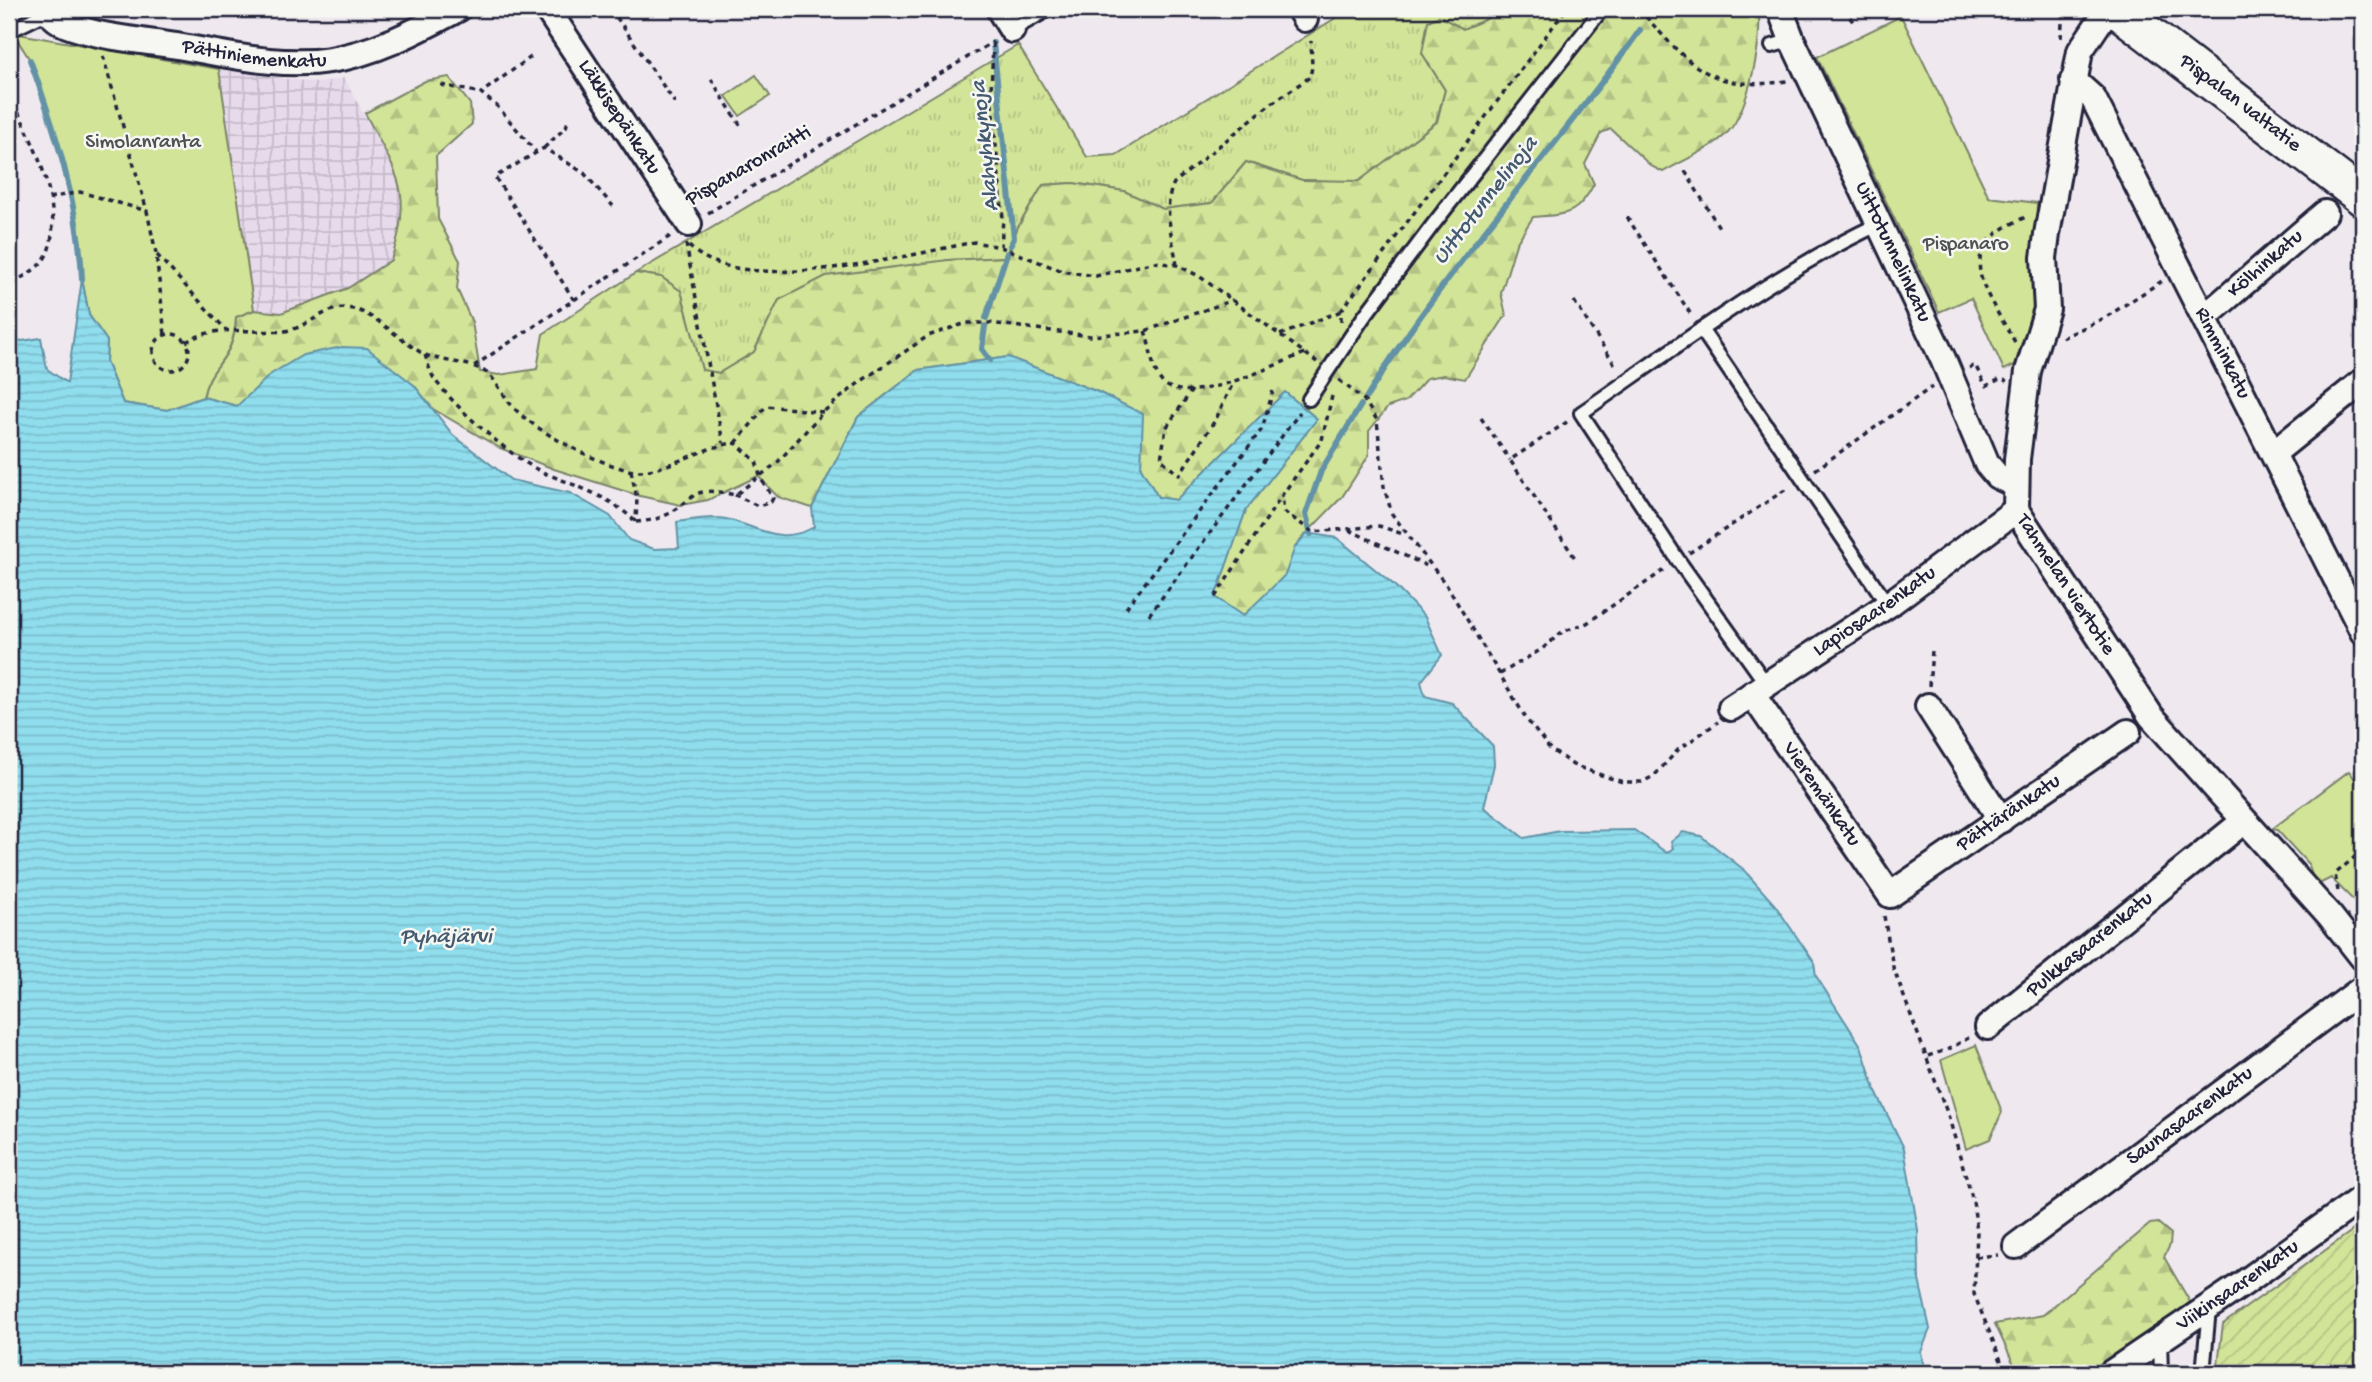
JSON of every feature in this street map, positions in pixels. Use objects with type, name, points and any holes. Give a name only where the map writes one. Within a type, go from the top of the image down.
[{"type":"main road","name":"Pispalan valtatie","points":[[2116,9],[2363,198]]},
{"type":"main road","points":[[2156,9],[2200,71]]},
{"type":"street","name":"Pättiniemenkatu","points":[[47,10],[64,24],[97,33],[242,57],[303,63],[363,52],[405,37],[458,9]]},
{"type":"street","name":"Läkkisepänkatu","points":[[547,9],[687,233]]},
{"type":"street","points":[[999,9],[1003,36]]},
{"type":"street","name":"Uittotunnelinkatu","points":[[1780,9],[1782,43],[1879,224],[1943,359],[1987,464],[1997,476],[2016,485]]},
{"type":"street","name":"Tahmelan viertotie","points":[[2108,9],[2080,51],[2073,80],[2046,234],[2047,309],[2028,370],[2016,485],[2016,510],[2151,716],[2330,916],[2363,958]]},
{"type":"street","name":"Rimminkatu","points":[[2073,80],[2093,98],[2206,316],[2363,632]]},
{"type":"street","name":"Kölhinkatu","points":[[2206,316],[2325,213]]},
{"type":"street","points":[[2274,452],[2363,381]]},
{"type":"street","name":"Lapiosaarenkatu","points":[[1731,708],[1888,606],[2016,510]]},
{"type":"street","name":"Vieremänkatu","points":[[1760,690],[1890,895]]},
{"type":"street","points":[[1927,706],[2001,820]]},
{"type":"street","name":"Pättäränkatu","points":[[1890,895],[2129,732]]},
{"type":"street","name":"Pulkkasaarenkatu","points":[[1988,1027],[2244,821]]},
{"type":"street","name":"Saunasaarenkatu","points":[[2016,1247],[2363,988]]},
{"type":"street","name":"Viikinsaarenkatu","points":[[2111,1373],[2363,1197]]},
{"type":"lane","points":[[1003,36],[1049,9]]},
{"type":"lane","points":[[1309,399],[1342,348],[1432,226],[1602,9]]},
{"type":"lane","points":[[9,32],[47,10]]},
{"type":"lane","points":[[1760,690],[1581,413],[1701,329],[1814,257],[1879,224]]},
{"type":"lane","points":[[1701,329],[1888,606]]},
{"type":"lane","points":[[2203,1373],[2205,1327],[2210,1306]]},
{"type":"lane","points":[[2160,1338],[2161,1373]]},
{"type":"path","points":[[611,9],[674,103]]},
{"type":"path","points":[[1280,335],[1341,311],[1566,9]]},
{"type":"path","points":[[1639,9],[1678,51],[1704,72],[1731,84],[1765,84],[1795,80]]},
{"type":"path","points":[[1844,9],[1854,23]]},
{"type":"path","points":[[1177,265],[1171,228],[1170,192],[1174,183],[1209,153],[1310,77],[1311,44],[1302,14]]},
{"type":"path","points":[[97,33],[147,211],[156,253],[165,335]]},
{"type":"path","points":[[1001,247],[1003,219],[991,93],[1003,36]]},
{"type":"path","name":"Pispanaronraitti","points":[[473,366],[574,300],[687,233],[1003,36]]},
{"type":"path","points":[[481,93],[531,57]]},
{"type":"path","points":[[711,79],[740,125]]},
{"type":"path","points":[[441,85],[481,93],[498,107],[536,152]]},
{"type":"path","points":[[9,94],[35,145],[49,198],[51,224],[47,254],[37,267],[9,284]]},
{"type":"path","points":[[569,118],[566,127],[544,148],[495,177],[574,300]]},
{"type":"path","points":[[544,148],[584,173],[613,206]]},
{"type":"path","points":[[1685,171],[1720,229]]},
{"type":"path","points":[[49,198],[80,192],[147,211]]},
{"type":"path","points":[[1627,217],[1701,329]]},
{"type":"path","points":[[687,233],[709,261],[754,271],[810,271],[974,242],[1001,247],[1062,271],[1096,276],[1155,262],[1177,265],[1233,300],[1364,400],[1377,420],[1384,487],[1392,514],[1404,534],[1447,586],[1527,720],[1550,749],[1573,765],[1623,782],[1642,782],[1654,776],[1678,750],[1722,719],[1731,708]]},
{"type":"path","points":[[687,233],[724,444]]},
{"type":"path","points":[[156,253],[227,331]]},
{"type":"path","points":[[2106,317],[2144,292]]},
{"type":"path","points":[[735,495],[761,479],[823,412],[860,382],[928,335],[966,323],[990,323],[1090,336],[1145,331],[1233,300]]},
{"type":"path","points":[[1574,302],[1626,382]]},
{"type":"path","points":[[186,342],[211,332],[286,331],[303,327],[323,314],[344,308],[360,312],[425,354],[473,366],[488,374],[514,408],[557,439],[632,471],[662,466],[724,444],[736,443],[766,406],[823,412]]},
{"type":"path","points":[[1341,311],[1345,384]]},
{"type":"path","points":[[1145,331],[1160,380],[1169,387],[1192,390],[1233,383],[1251,372],[1305,353]]},
{"type":"path","points":[[165,335],[178,335],[186,342],[189,356],[183,366],[164,368],[154,354],[155,345],[165,335]]},
{"type":"path","points":[[425,354],[433,378],[457,406],[511,452],[545,474],[593,490],[617,504],[636,523]]},
{"type":"path","points":[[1961,372],[1975,365],[1986,386],[2000,379]]},
{"type":"path","points":[[1215,597],[1322,440],[1332,397],[1327,370]]},
{"type":"path","points":[[1192,390],[1166,428],[1161,459],[1179,475],[1216,419],[1233,383]]},
{"type":"path","points":[[1500,674],[1542,649],[1562,632],[1587,623],[1803,478],[1938,383]]},
{"type":"path","points":[[1126,608],[1262,429],[1273,391]]},
{"type":"path","points":[[1149,615],[1309,399]]},
{"type":"path","points":[[1510,460],[1581,413]]},
{"type":"path","points":[[1481,418],[1575,558]]},
{"type":"path","points":[[636,523],[660,519],[692,494],[718,491],[735,495],[758,506],[771,502],[772,494],[761,479],[752,458],[736,443]]},
{"type":"path","points":[[632,471],[637,498],[636,523]]},
{"type":"path","points":[[1282,495],[1284,512],[1313,532],[1379,526],[1404,534]]},
{"type":"path","points":[[1347,529],[1431,568]]},
{"type":"path","points":[[1927,706],[1932,651]]},
{"type":"path","points":[[2339,896],[2335,874],[2363,850]]},
{"type":"path","points":[[1890,895],[1883,906],[1893,967],[1928,1056],[1973,1201],[1977,1232],[1974,1293],[2006,1373]]},
{"type":"path","points":[[1928,1056],[1949,1049],[1988,1027]]},
{"type":"shaded area","points":[[219,69],[318,83],[344,78],[399,179],[404,209],[391,260],[348,288],[281,313],[254,310]]},
{"type":"green space","points":[[1350,9],[1497,9],[1487,19],[1463,29],[1439,16],[1422,53],[1445,90],[1436,122],[1359,182],[1302,180],[1246,162],[1212,203],[1163,209],[1124,191],[1073,183],[1043,185],[1018,227],[1006,257],[948,260],[779,300],[754,352],[719,373],[702,370],[681,291],[661,277],[636,273],[1018,45],[1087,157],[1116,155]]},
{"type":"green space","points":[[1497,9],[1758,9],[1759,37],[1753,73],[1742,108],[1728,132],[1721,138],[1663,172],[1651,166],[1611,129],[1601,133],[1585,164],[1594,184],[1582,202],[1563,214],[1533,217],[1516,244],[1501,293],[1506,315],[1465,379],[1444,375],[1427,378],[1406,401],[1388,407],[1369,431],[1369,455],[1342,497],[1301,539],[1285,575],[1242,616],[1215,597],[1246,510],[1317,419],[1285,392],[1176,500],[1158,497],[1141,468],[1142,414],[1098,392],[1008,357],[918,370],[858,417],[812,508],[778,497],[758,476],[708,500],[681,505],[640,496],[554,469],[500,448],[433,409],[414,385],[237,406],[203,397],[206,385],[231,344],[236,317],[254,310],[281,313],[348,288],[391,260],[401,216],[399,183],[365,113],[425,81],[449,77],[470,104],[472,124],[436,156],[438,219],[460,261],[457,289],[472,322],[480,372],[499,375],[537,369],[543,334],[636,273],[661,277],[681,291],[702,370],[719,373],[754,352],[779,300],[826,276],[948,260],[1006,257],[1018,227],[1043,185],[1073,183],[1124,191],[1163,209],[1212,203],[1246,162],[1302,180],[1359,181],[1437,122],[1445,90],[1422,53],[1428,21],[1439,16],[1463,29],[1487,19]]},
{"type":"green space","name":"Pispanaro","points":[[1901,16],[1989,197],[2037,203],[2033,314],[2015,365],[2004,370],[1971,298],[1939,312],[1817,57]]},
{"type":"green space","name":"Simolanranta","points":[[13,33],[219,69],[254,310],[236,317],[231,344],[206,385],[203,397],[167,410],[123,403],[106,362],[107,341],[89,315],[82,279],[81,245],[49,111],[30,60]]},
{"type":"green space","points":[[756,75],[770,96],[740,116],[726,96]]},
{"type":"green space","points":[[2349,771],[2363,790],[2363,899],[2357,904],[2331,878],[2315,886],[2309,865],[2277,830],[2272,829]]},
{"type":"green space","points":[[1976,1045],[2002,1112],[1990,1139],[1966,1149],[1941,1060]]},
{"type":"green space","points":[[2158,1223],[2171,1234],[2170,1245],[2164,1257],[2190,1302],[2100,1373],[2018,1373],[1995,1324],[2043,1315],[2150,1224]]},
{"type":"green space","points":[[2363,1223],[2363,1373],[2217,1373],[2223,1324]]},
{"type":"water","name":"Pyhäjärvi","points":[[82,279],[89,315],[107,341],[106,362],[123,403],[167,410],[203,397],[237,406],[271,374],[303,355],[342,347],[367,348],[414,385],[453,435],[511,480],[570,493],[610,516],[629,540],[654,549],[679,548],[677,522],[695,519],[726,519],[780,535],[791,535],[814,527],[812,508],[858,417],[918,370],[1008,357],[1098,392],[1143,414],[1141,468],[1158,497],[1176,500],[1285,392],[1317,419],[1246,510],[1215,597],[1243,616],[1285,575],[1295,547],[1307,533],[1337,538],[1394,585],[1425,617],[1442,655],[1421,682],[1425,696],[1452,703],[1493,746],[1494,765],[1484,807],[1524,838],[1560,831],[1634,830],[1667,853],[1673,848],[1671,842],[1683,832],[1701,836],[1743,869],[1775,905],[1814,962],[1816,976],[1861,1046],[1876,1092],[1904,1148],[1918,1230],[1919,1280],[1930,1329],[1921,1352],[1925,1373],[9,1373],[9,338],[22,341],[41,338],[47,369],[67,383]]},
{"type":"waterway","name":"Uittotunnelinoja","points":[[1366,398],[1430,303],[1640,30]]},
{"type":"waterway","name":"Alahyhkynoja","points":[[993,43],[1014,238],[1010,246]]},
{"type":"waterway","points":[[30,60],[71,195],[82,279]]},
{"type":"waterway","name":"Alahyhkynoja","points":[[986,318],[1007,253]]},
{"type":"waterway","name":"Alahyhkynoja","points":[[985,326],[982,349],[990,360]]},
{"type":"waterway","name":"Uittotunnelinoja","points":[[1311,534],[1306,514],[1321,471],[1361,405]]}]
